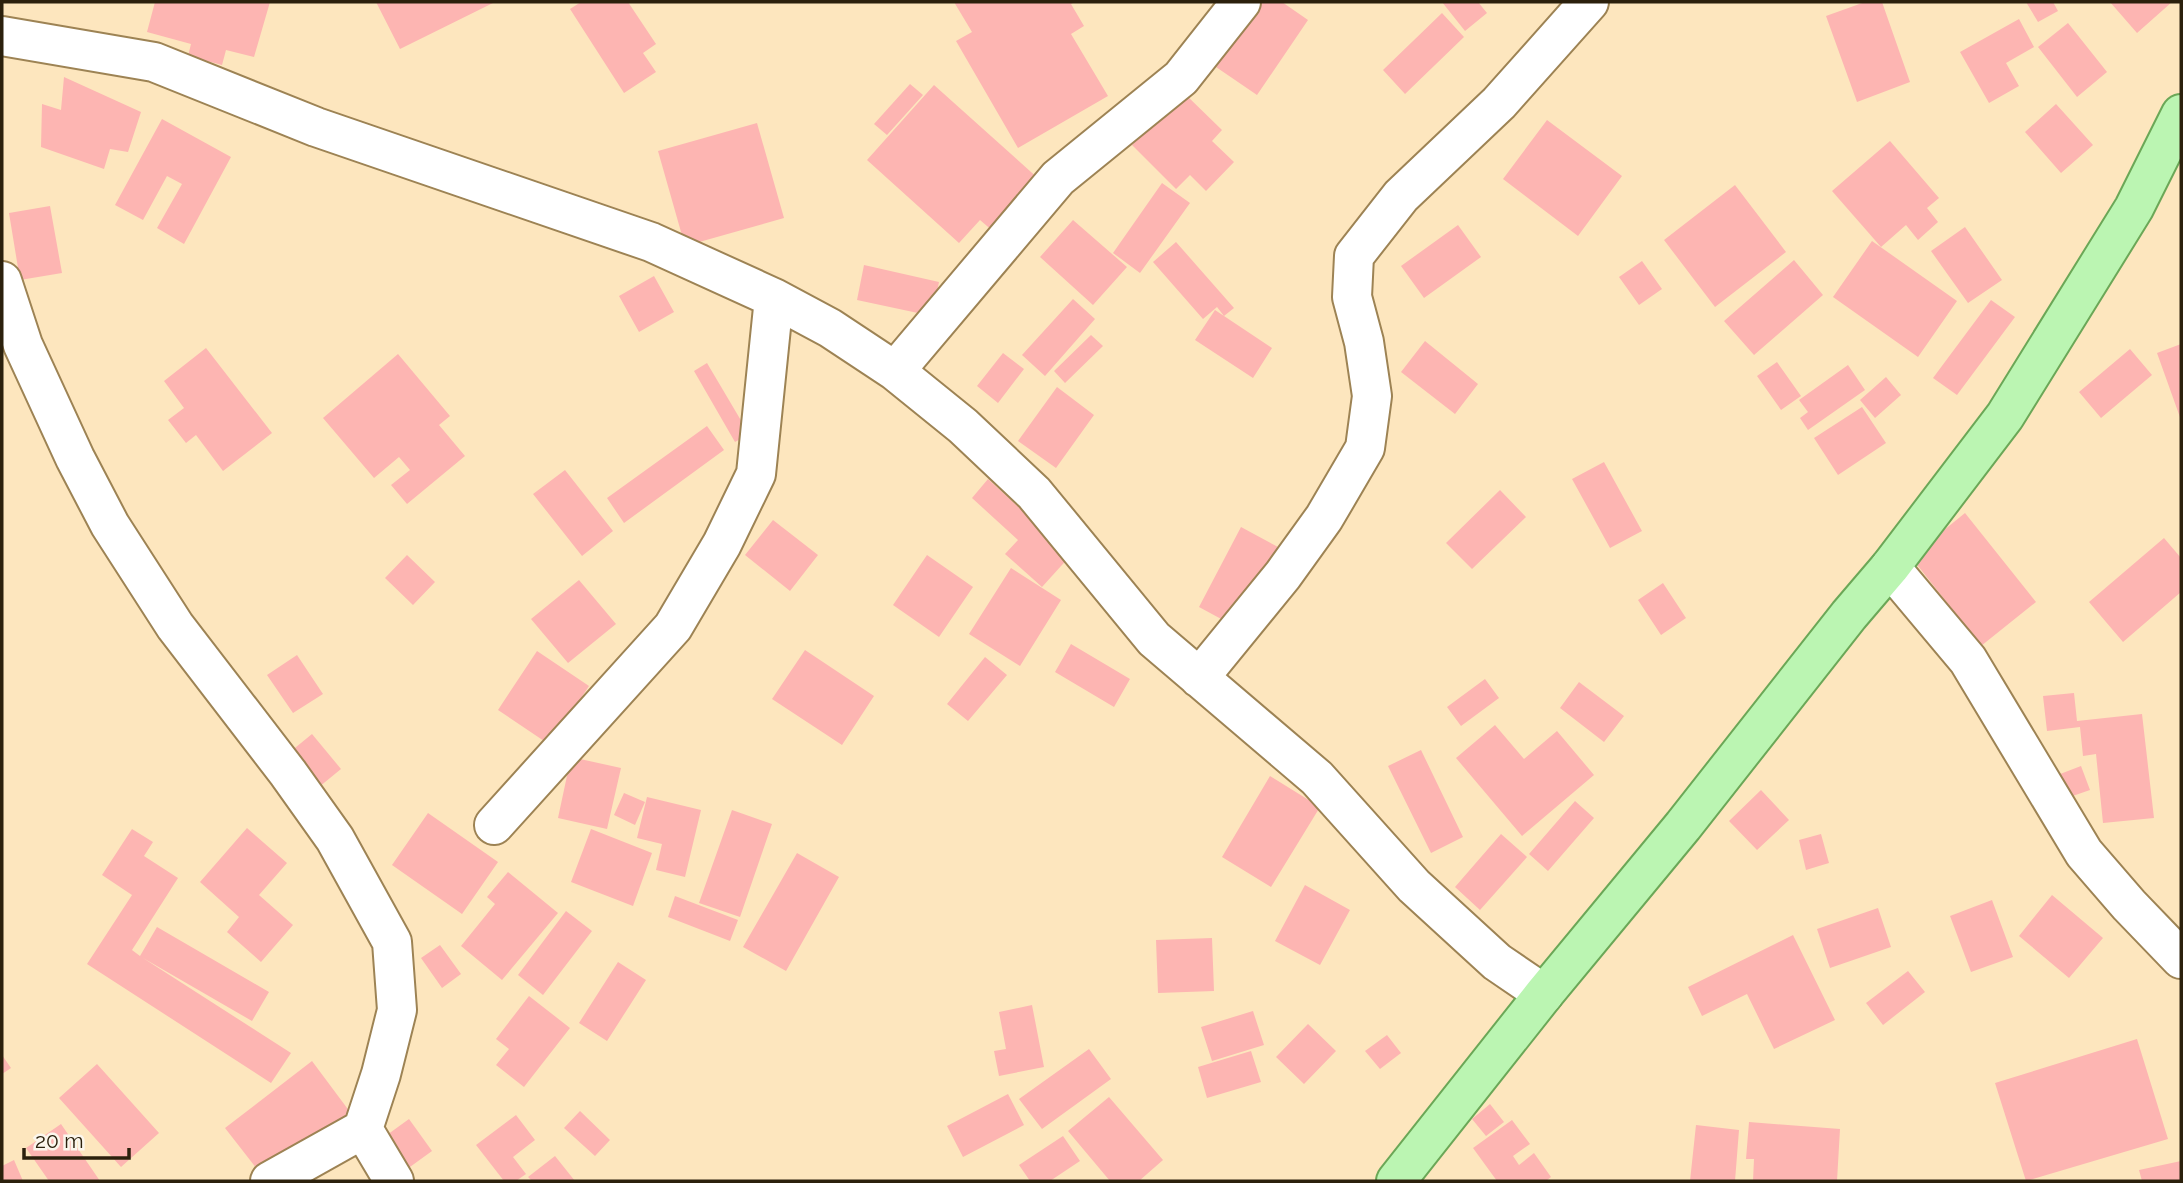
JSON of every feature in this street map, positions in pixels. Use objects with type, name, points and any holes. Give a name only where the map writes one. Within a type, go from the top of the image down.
[{"type":"main road","points":[[1396,1181],[1890,567],[2005,416],[2134,208],[2181,114]]},
{"type":"street","points":[[895,371],[1058,178],[1181,78],[1241,2]]},
{"type":"street","points":[[1199,678],[1283,575],[1324,519],[1365,448],[1372,396],[1364,342],[1352,297],[1354,256],[1401,196],[1499,103],[1589,2]]},
{"type":"street","points":[[2,36],[153,62],[316,127],[651,242],[774,298],[830,328],[895,371],[963,426],[1034,493],[1154,639],[1317,778],[1414,886],[1497,962],[1544,994]]},
{"type":"street","points":[[2,281],[23,345],[75,458],[110,525],[175,626],[335,839],[392,942],[397,1010],[381,1074],[363,1129],[270,1181]]},
{"type":"street","points":[[494,825],[673,627],[722,544],[756,474],[774,298]]},
{"type":"street","points":[[1890,567],[1968,660],[2084,853],[2181,959]]},
{"type":"street","points":[[363,1129],[394,1181]]},
{"type":"building","points":[[155,2],[270,2],[254,57],[226,50],[222,65],[188,56],[191,44],[147,32]]},
{"type":"building","points":[[376,2],[495,2],[400,49]]},
{"type":"building","points":[[581,2],[628,2],[656,44],[643,53],[656,72],[624,93],[570,9]]},
{"type":"building","points":[[954,2],[1075,2],[1071,4],[1084,26],[1071,34],[1108,96],[1018,148],[956,41],[972,32]]},
{"type":"building","points":[[1262,2],[1282,2],[1308,20],[1257,95],[1216,67]]},
{"type":"building","points":[[1442,2],[1478,2],[1487,13],[1465,31]]},
{"type":"building","points":[[1865,2],[1882,2],[1910,82],[1857,102],[1826,16]]},
{"type":"building","points":[[2026,2],[2053,2],[2058,11],[2038,22]]},
{"type":"building","points":[[2110,2],[2172,2],[2137,33]]},
{"type":"building","points":[[1442,13],[1464,37],[1405,94],[1383,70]]},
{"type":"building","points":[[2019,19],[2034,47],[2006,63],[2019,86],[1989,103],[1960,52]]},
{"type":"building","points":[[2068,23],[2107,72],[2077,97],[2038,47]]},
{"type":"building","points":[[64,77],[141,112],[128,152],[110,149],[104,169],[41,147],[42,104],[61,110]]},
{"type":"building","points":[[910,84],[923,95],[887,135],[874,124]]},
{"type":"building","points":[[934,85],[1041,181],[994,232],[980,220],[959,243],[867,160]]},
{"type":"building","points":[[1184,93],[1222,130],[1212,141],[1234,162],[1206,191],[1190,175],[1176,189],[1132,145]]},
{"type":"building","points":[[2056,104],[2093,145],[2061,173],[2025,132]]},
{"type":"building","points":[[162,119],[231,157],[184,244],[157,228],[182,184],[167,176],[143,220],[115,205]]},
{"type":"building","points":[[1547,120],[1622,176],[1578,236],[1503,179]]},
{"type":"building","points":[[757,123],[784,218],[685,246],[658,151]]},
{"type":"building","points":[[1890,141],[1939,198],[1927,208],[1938,222],[1918,240],[1906,225],[1881,247],[1832,191]]},
{"type":"building","points":[[1162,183],[1190,203],[1140,273],[1113,253]]},
{"type":"building","points":[[1735,185],[1786,252],[1715,307],[1664,240]]},
{"type":"building","points":[[50,206],[62,273],[20,280],[9,213]]},
{"type":"building","points":[[1073,220],[1127,267],[1093,305],[1040,257]]},
{"type":"building","points":[[1458,225],[1481,257],[1424,298],[1401,266]]},
{"type":"building","points":[[1965,227],[2002,280],[1968,303],[1931,251]]},
{"type":"building","points":[[1872,241],[1957,301],[1918,357],[1833,297]]},
{"type":"building","points":[[1176,242],[1234,308],[1224,316],[1217,307],[1203,319],[1153,262]]},
{"type":"building","points":[[1794,260],[1823,295],[1754,355],[1724,321]]},
{"type":"building","points":[[1642,261],[1662,289],[1639,305],[1619,277]]},
{"type":"building","points":[[864,265],[939,282],[932,316],[857,300]]},
{"type":"building","points":[[654,276],[674,312],[639,332],[619,296]]},
{"type":"building","points":[[1073,299],[1095,319],[1045,376],[1022,355]]},
{"type":"building","points":[[1991,300],[2015,317],[1957,395],[1933,378]]},
{"type":"building","points":[[1215,310],[1272,348],[1253,378],[1195,340]]},
{"type":"building","points":[[1091,335],[1103,346],[1065,383],[1054,371]]},
{"type":"building","points":[[1425,341],[1478,384],[1455,414],[1401,372]]},
{"type":"building","points":[[2181,344],[2181,420],[2157,353]]},
{"type":"building","points":[[206,348],[272,433],[223,471],[196,435],[186,443],[168,420],[184,408],[164,381]]},
{"type":"building","points":[[2130,349],[2152,375],[2101,418],[2079,392]]},
{"type":"building","points":[[1003,353],[1024,369],[998,403],[977,386]]},
{"type":"building","points":[[398,354],[450,416],[439,425],[465,456],[407,504],[391,485],[410,470],[399,457],[374,478],[323,418]]},
{"type":"building","points":[[1777,362],[1801,396],[1781,410],[1757,376]]},
{"type":"building","points":[[707,363],[749,434],[735,442],[694,371]]},
{"type":"building","points":[[1848,365],[1865,390],[1808,430],[1800,418],[1808,412],[1799,400]]},
{"type":"building","points":[[1886,377],[1901,395],[1875,418],[1860,400]]},
{"type":"building","points":[[1057,387],[1094,415],[1056,468],[1018,441]]},
{"type":"building","points":[[1862,407],[1886,443],[1838,475],[1814,438]]},
{"type":"building","points":[[707,426],[724,450],[624,523],[607,498]]},
{"type":"building","points":[[1604,462],[1642,531],[1610,548],[1572,479]]},
{"type":"building","points":[[565,470],[613,531],[582,556],[533,494]]},
{"type":"building","points":[[988,479],[1071,555],[1042,587],[1005,554],[1018,540],[972,498]]},
{"type":"building","points":[[1500,490],[1526,517],[1472,569],[1446,543]]},
{"type":"building","points":[[1965,513],[2036,602],[1981,646],[1911,557]]},
{"type":"building","points":[[773,520],[818,555],[790,591],[745,555]]},
{"type":"building","points":[[1241,527],[1278,547],[1236,627],[1199,607]]},
{"type":"building","points":[[2164,538],[2181,558],[2181,592],[2123,642],[2089,602]]},
{"type":"building","points":[[407,555],[435,582],[413,605],[385,578]]},
{"type":"building","points":[[927,555],[973,587],[939,637],[893,605]]},
{"type":"building","points":[[1011,568],[1061,600],[1020,666],[969,634]]},
{"type":"building","points":[[579,580],[616,624],[568,663],[531,619]]},
{"type":"building","points":[[1663,583],[1686,618],[1661,635],[1638,600]]},
{"type":"building","points":[[1071,644],[1130,679],[1114,707],[1055,672]]},
{"type":"building","points":[[805,650],[874,696],[842,745],[772,699]]},
{"type":"building","points":[[537,651],[589,686],[550,745],[498,710]]},
{"type":"building","points":[[297,655],[323,694],[293,713],[267,675]]},
{"type":"building","points":[[985,657],[1007,675],[968,721],[947,704]]},
{"type":"building","points":[[1485,679],[1499,698],[1461,726],[1447,707]]},
{"type":"building","points":[[1579,682],[1624,716],[1604,742],[1560,708]]},
{"type":"building","points":[[2074,693],[2077,721],[2142,714],[2154,818],[2103,823],[2096,754],[2083,756],[2080,727],[2047,731],[2043,696]]},
{"type":"building","points":[[1495,725],[1524,759],[1557,731],[1594,775],[1522,836],[1456,758]]},
{"type":"building","points":[[312,734],[341,769],[319,787],[290,752]]},
{"type":"building","points":[[1421,750],[1463,837],[1431,853],[1388,766]]},
{"type":"building","points":[[571,757],[621,768],[607,829],[558,818]]},
{"type":"building","points":[[2081,766],[2090,790],[2064,799],[2055,776]]},
{"type":"building","points":[[1270,776],[1320,807],[1271,887],[1222,857]]},
{"type":"building","points":[[1761,790],[1789,820],[1757,850],[1729,821]]},
{"type":"building","points":[[624,793],[645,802],[635,825],[614,815]]},
{"type":"building","points":[[647,797],[701,810],[685,877],[656,870],[662,844],[637,838]]},
{"type":"building","points":[[1575,801],[1594,818],[1548,871],[1529,854]]},
{"type":"building","points":[[732,810],[772,824],[740,917],[699,903]]},
{"type":"building","points":[[428,813],[498,862],[462,914],[392,865]]},
{"type":"building","points":[[247,828],[287,863],[259,895],[293,925],[261,962],[227,932],[239,917],[200,882]]},
{"type":"building","points":[[132,829],[153,842],[144,856],[178,878],[132,950],[140,956],[157,927],[269,992],[252,1021],[143,958],[291,1053],[271,1083],[87,964],[132,895],[102,875]]},
{"type":"building","points":[[591,829],[652,853],[633,906],[571,882]]},
{"type":"building","points":[[1501,834],[1527,857],[1480,910],[1455,887]]},
{"type":"building","points":[[1821,834],[1829,863],[1806,870],[1799,840]]},
{"type":"building","points":[[797,853],[839,877],[786,971],[743,947]]},
{"type":"building","points":[[508,872],[558,913],[502,980],[461,946],[495,904],[487,897]]},
{"type":"building","points":[[1305,885],[1350,910],[1320,965],[1275,941]]},
{"type":"building","points":[[2052,895],[2103,938],[2069,978],[2019,936]]},
{"type":"building","points":[[675,896],[738,920],[730,941],[668,917]]},
{"type":"building","points":[[1992,900],[2013,957],[1971,972],[1950,916]]},
{"type":"building","points":[[1878,908],[1891,947],[1830,968],[1817,929]]},
{"type":"building","points":[[566,911],[592,931],[543,995],[518,975]]},
{"type":"building","points":[[1793,935],[1835,1020],[1774,1049],[1747,994],[1702,1016],[1688,987]]},
{"type":"building","points":[[1212,938],[1214,991],[1158,993],[1156,940]]},
{"type":"building","points":[[440,945],[461,974],[442,988],[421,958]]},
{"type":"building","points":[[618,962],[646,980],[607,1041],[579,1023]]},
{"type":"building","points":[[1908,971],[1925,992],[1883,1025],[1866,1003]]},
{"type":"building","points":[[529,996],[570,1028],[524,1087],[496,1065],[509,1049],[496,1039]]},
{"type":"building","points":[[1032,1005],[1044,1067],[999,1076],[994,1051],[1006,1049],[999,1012]]},
{"type":"building","points":[[1253,1011],[1264,1045],[1212,1061],[1201,1027]]},
{"type":"building","points":[[1308,1024],[1336,1051],[1304,1084],[1276,1057]]},
{"type":"building","points":[[1387,1035],[1401,1053],[1380,1069],[1365,1051]]},
{"type":"building","points":[[2137,1039],[2168,1139],[2026,1181],[1995,1083]]},
{"type":"building","points":[[1089,1049],[1111,1079],[1042,1129],[1019,1099]]},
{"type":"building","points":[[1251,1051],[1261,1082],[1207,1098],[1198,1067]]},
{"type":"building","points":[[2,1055],[11,1068],[2,1074]]},
{"type":"building","points":[[312,1061],[350,1112],[264,1178],[225,1128]]},
{"type":"building","points":[[97,1064],[159,1133],[121,1167],[59,1098]]},
{"type":"building","points":[[1008,1094],[1024,1125],[963,1157],[947,1126]]},
{"type":"building","points":[[1109,1097],[1163,1160],[1139,1181],[1110,1181],[1068,1131]]},
{"type":"building","points":[[1490,1104],[1504,1122],[1486,1136],[1472,1119]]},
{"type":"building","points":[[580,1111],[610,1140],[595,1156],[564,1128]]},
{"type":"building","points":[[516,1115],[535,1140],[513,1157],[526,1174],[516,1181],[504,1181],[476,1145]]},
{"type":"building","points":[[409,1119],[432,1151],[403,1172],[380,1140]]},
{"type":"building","points":[[1512,1120],[1530,1144],[1513,1156],[1519,1165],[1534,1153],[1551,1177],[1546,1181],[1497,1181],[1473,1148]]},
{"type":"building","points":[[1749,1122],[1840,1129],[1837,1181],[1753,1181],[1754,1159],[1746,1159]]},
{"type":"building","points":[[61,1124],[100,1181],[49,1181],[26,1148]]},
{"type":"building","points":[[1696,1125],[1739,1130],[1735,1181],[1690,1181]]},
{"type":"building","points":[[1063,1136],[1080,1161],[1050,1181],[1030,1181],[1019,1165]]},
{"type":"building","points":[[555,1156],[575,1181],[532,1181],[528,1177]]},
{"type":"building","points":[[14,1160],[23,1181],[2,1181],[2,1166]]},
{"type":"building","points":[[2181,1161],[2181,1181],[2142,1181],[2139,1170]]}]
